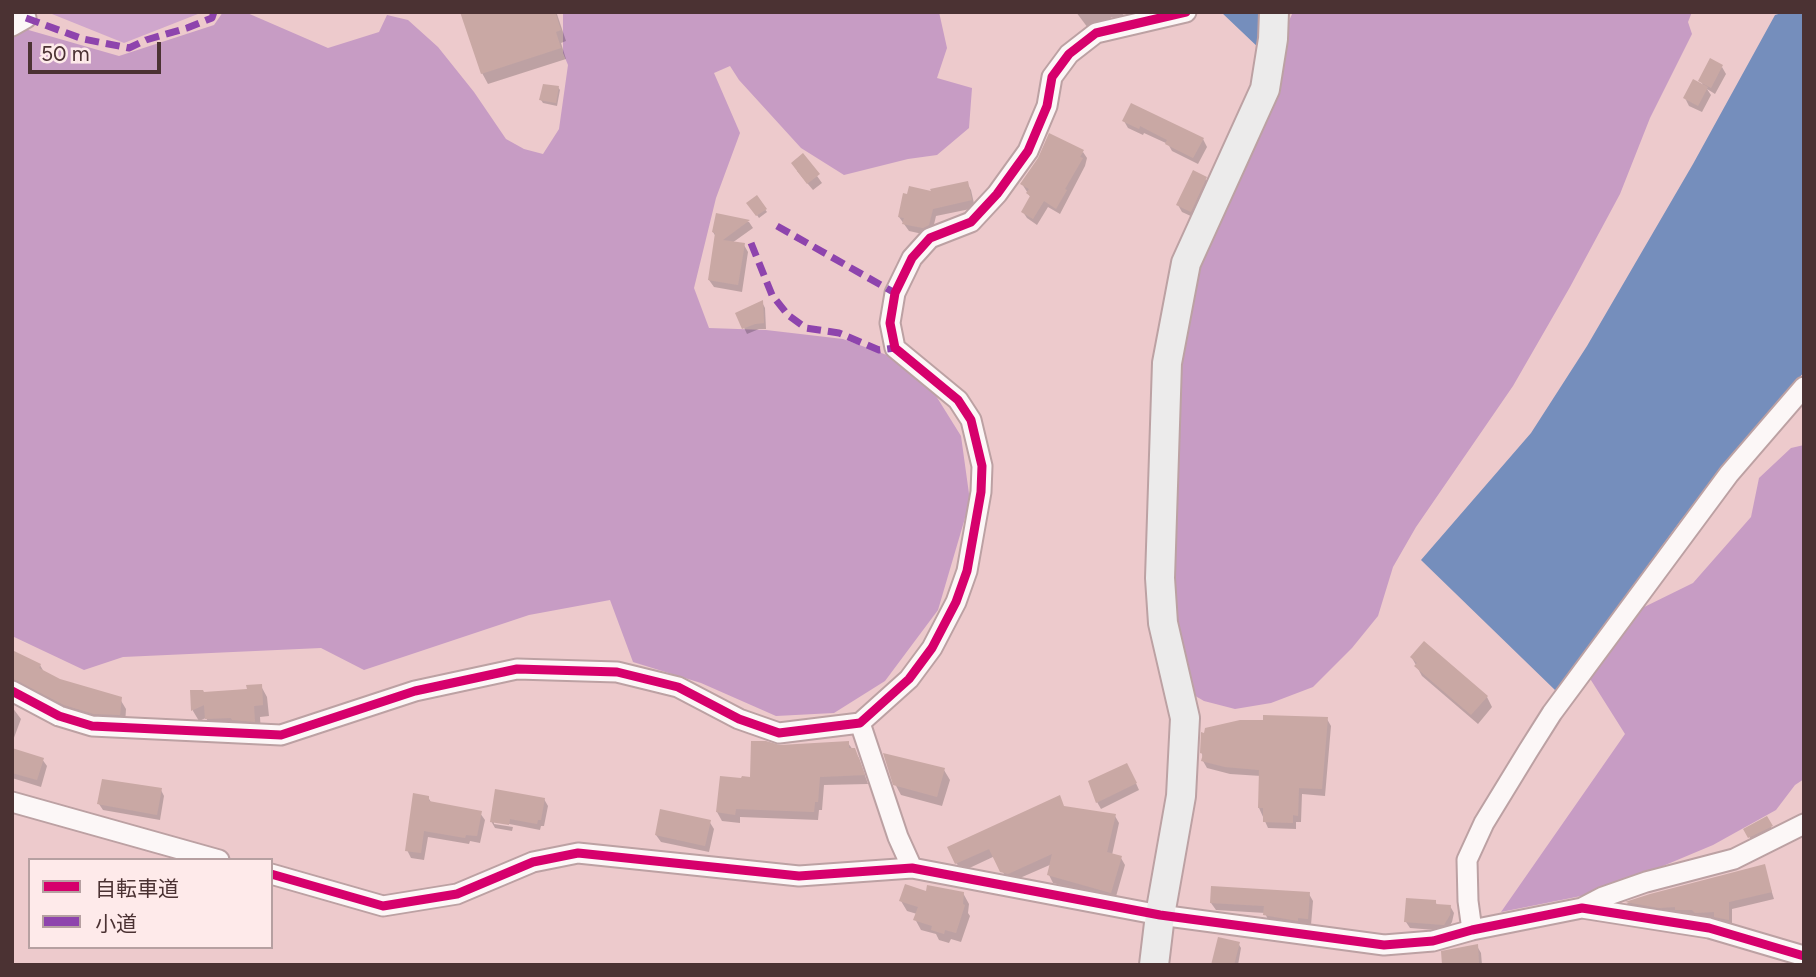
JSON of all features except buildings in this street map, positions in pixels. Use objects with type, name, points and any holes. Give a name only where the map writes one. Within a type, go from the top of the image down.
[{"type":"street","points":[[12,691],[59,716],[92,726],[281,736],[415,691],[517,668],[617,672],[678,687],[739,719],[779,733],[860,723],[909,679],[932,648],[956,602],[967,571],[981,492],[982,466],[971,420],[958,400],[895,348],[890,323],[895,293],[912,258],[930,238],[971,222],[997,194],[1028,151],[1047,106],[1052,77],[1069,54],[1096,33],[1186,12]]},
{"type":"street","points":[[1154,965],[1181,796],[1185,719],[1163,623],[1160,578],[1167,363],[1186,263],[1265,89],[1274,12]]},
{"type":"street","points":[[1472,930],[1467,860],[1509,782],[1552,713],[1638,596],[1730,474],[1804,387]]},
{"type":"street","points":[[860,723],[898,837],[912,868]]},
{"type":"street","points":[[12,802],[212,858]]},
{"type":"street","points":[[273,875],[383,906],[457,894],[533,862],[578,853],[799,876],[912,868],[1160,915],[1384,945],[1433,941],[1472,930],[1582,908],[1603,897],[1646,882],[1734,859],[1804,824]]},
{"type":"street","points":[[1582,908],[1709,928],[1804,956]]},
{"type":"shaded area","points":[[47,12],[203,12],[124,43]]},
{"type":"shaded area","points":[[223,12],[245,12],[328,48],[379,32],[387,15],[408,20],[438,47],[474,92],[506,139],[524,149],[543,154],[559,129],[568,65],[563,53],[563,12],[939,12],[947,48],[937,78],[972,88],[969,128],[937,155],[908,159],[844,175],[801,148],[739,80],[730,66],[714,73],[740,133],[716,198],[694,288],[709,328],[766,330],[843,339],[895,358],[928,383],[961,436],[970,501],[938,610],[885,681],[834,713],[776,716],[701,683],[633,662],[610,600],[529,615],[364,670],[321,648],[123,657],[84,670],[12,636],[12,35],[25,29],[119,56],[214,25]]},
{"type":"shaded area","points":[[1293,12],[1692,12],[1688,22],[1692,34],[1650,118],[1620,194],[1570,287],[1513,386],[1416,527],[1393,567],[1378,616],[1352,648],[1313,687],[1271,703],[1235,709],[1204,701],[1185,690],[1163,576],[1173,372],[1199,258],[1280,40]]},
{"type":"shaded area","points":[[1804,445],[1804,779],[1795,785],[1776,810],[1713,845],[1601,892],[1501,912],[1625,734],[1589,677],[1632,613],[1693,583],[1751,517],[1759,478],[1791,448]]},
{"type":"water","points":[[1221,12],[1266,12],[1262,51]]},
{"type":"water","points":[[1804,12],[1804,372],[1681,520],[1556,691],[1421,560],[1531,433],[1587,346],[1693,164],[1775,15]]},
{"type":"marked path","points":[[26,18],[83,39],[129,48],[212,18],[214,12]]},
{"type":"marked path","points":[[777,226],[895,293]]},
{"type":"marked path","points":[[751,243],[772,295],[788,315],[806,328],[839,333],[879,350],[895,348]]},
{"type":"cycle path","points":[[12,691],[59,716],[92,726],[281,735],[415,691],[517,669],[617,672],[678,687],[739,719],[779,733],[860,723],[909,679],[932,648],[956,602],[967,571],[981,492],[982,466],[971,420],[958,400],[895,348],[890,323],[895,293],[912,258],[930,238],[971,222],[997,194],[1028,151],[1047,106],[1052,77],[1069,54],[1096,33],[1186,12]]},
{"type":"cycle path","points":[[273,875],[383,906],[457,894],[533,862],[578,853],[799,876],[912,868],[1160,915],[1384,945],[1433,941],[1472,930],[1582,908],[1709,928],[1804,956]]}]
